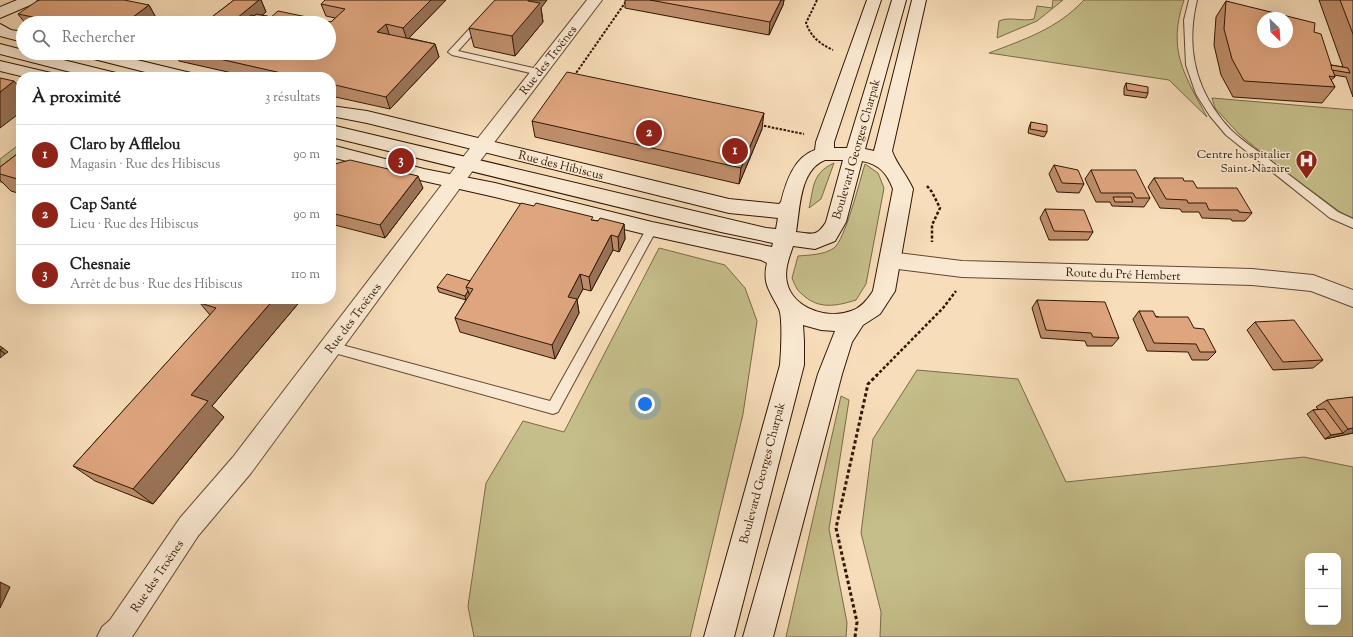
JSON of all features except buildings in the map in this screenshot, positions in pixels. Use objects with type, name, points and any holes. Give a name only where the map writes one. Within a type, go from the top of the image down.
[{"type":"street","points":[[0,13],[30,0]]},
{"type":"street","name":"Rue des Troënes","points":[[112,637],[120,630],[189,527],[242,465],[461,173],[595,0]]},
{"type":"street","points":[[824,154],[825,142],[874,0]]},
{"type":"street","name":"Boulevard Georges Charpak","points":[[776,236],[815,242],[828,236],[836,222],[854,154],[900,0]]},
{"type":"street","name":"Boulevard Georges Charpak","points":[[887,162],[884,151],[919,0]]},
{"type":"street","points":[[0,29],[16,35]]},
{"type":"street","points":[[0,49],[16,53]]},
{"type":"street","points":[[43,60],[90,72]]},
{"type":"street","points":[[116,60],[165,72]]},
{"type":"street","points":[[0,66],[25,72]]},
{"type":"street","name":"Rue des Hibiscus","points":[[336,112],[367,117],[729,206],[783,211],[790,205]]},
{"type":"street","name":"Rue des Hibiscus","points":[[336,134],[461,173],[495,190],[652,229],[765,252],[779,259]]},
{"type":"street","name":"Rue des Hibiscus","points":[[336,152],[461,173],[776,236]]},
{"type":"street","points":[[824,154],[854,154],[873,156],[887,162],[899,177],[903,189],[884,292],[878,304],[855,319],[841,322],[822,322],[809,319],[790,308],[782,297],[776,281],[779,259],[776,236],[790,205],[795,187],[803,169],[812,158],[824,154]]},
{"type":"street","name":"Route du Pré Hembert","points":[[890,260],[962,269],[1260,278],[1313,283],[1353,299]]},
{"type":"street","name":"Boulevard Georges Charpak","points":[[719,637],[792,365],[793,341],[790,308]]},
{"type":"street","points":[[758,637],[830,374],[842,339],[855,319]]},
{"type":"lane","points":[[500,0],[452,52],[540,72]]},
{"type":"lane","points":[[1193,0],[1188,20],[1190,65],[1201,94],[1213,114],[1229,133],[1334,214],[1353,224]]},
{"type":"lane","points":[[331,347],[553,408],[652,229]]},
{"type":"path","points":[[572,79],[627,0]]},
{"type":"path","points":[[817,0],[806,23],[808,31],[813,38],[834,50]]},
{"type":"path","points":[[755,124],[810,135]]},
{"type":"path","points":[[927,186],[932,192],[940,208],[932,226],[932,241],[935,246]]},
{"type":"path","points":[[856,637],[857,622],[836,528],[868,384],[943,308],[960,286]]},
{"type":"shaded area","points":[[1053,0],[1063,0],[1037,21],[997,38],[999,21],[1007,19],[1034,19],[1037,6],[1052,8]]},
{"type":"shaded area","points":[[1084,0],[1184,0],[1177,33],[1180,61],[1191,88],[1207,117],[1169,80],[989,53],[1028,38],[1052,26],[1063,19]]},
{"type":"shaded area","points":[[1212,98],[1353,110],[1353,218],[1340,212],[1274,163],[1239,134],[1215,108]]},
{"type":"shaded area","points":[[16,147],[16,177],[8,184],[0,182],[0,159]]},
{"type":"shaded area","points":[[834,163],[821,199],[809,208],[815,181],[822,171]]},
{"type":"shaded area","points":[[865,164],[878,173],[884,188],[866,284],[856,300],[835,305],[821,305],[815,303],[799,291],[792,278],[798,256],[826,252],[834,248],[838,243],[843,234],[856,196]]},
{"type":"shaded area","points":[[659,248],[725,265],[745,288],[757,321],[743,414],[690,637],[474,637],[468,606],[486,483],[523,421],[564,432]]},
{"type":"shaded area","points":[[917,370],[1018,379],[1066,482],[1304,457],[1353,467],[1353,637],[880,637],[881,612],[861,533],[873,439]]},
{"type":"shaded area","points":[[841,396],[849,400],[829,529],[847,623],[846,637],[786,637]]},
{"type":"place","name":"Cap Santé","points":[[649,133]]},
{"type":"place","name":"Claro by Afflelou","points":[[735,151]]},
{"type":"place","name":"Chesnaie","points":[[401,161]]},
{"type":"place","name":"Centre hospitalier Saint-Nazaire","points":[[1306,180]]}]
